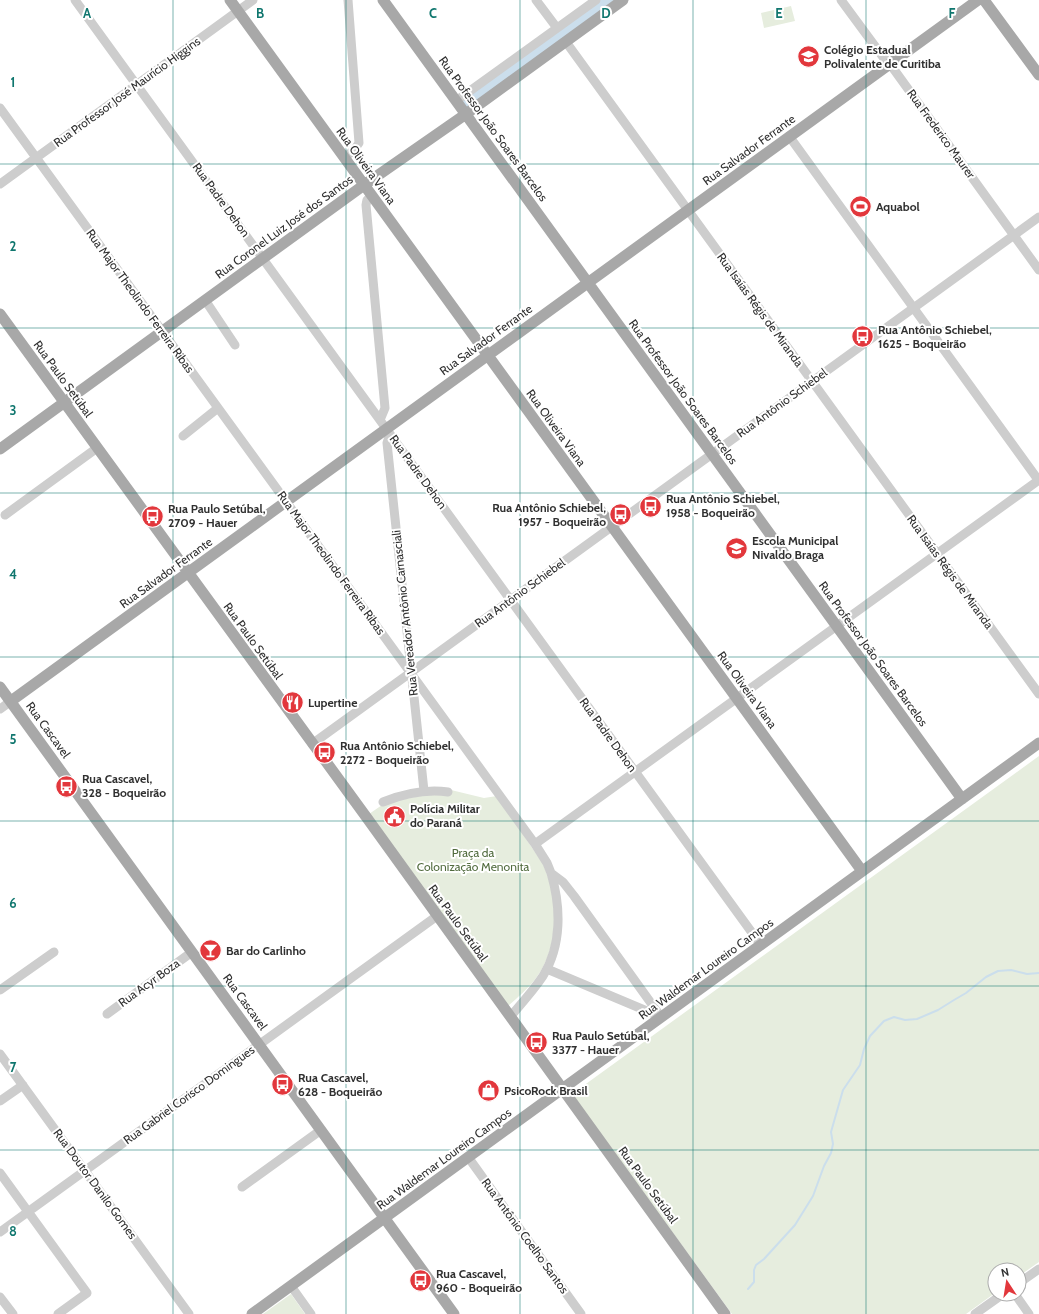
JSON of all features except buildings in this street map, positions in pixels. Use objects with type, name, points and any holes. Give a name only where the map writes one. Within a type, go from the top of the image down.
[{"type":"main road","name":"Rua Oliveira Viana","points":[[230,0],[862,871]]},
{"type":"main road","name":"Rua Professor João Soares Barcelos","points":[[383,0],[962,799]]},
{"type":"main road","name":"Rua Coronel Luiz José dos Santos","points":[[0,449],[364,185],[466,114],[624,0]]},
{"type":"main road","name":"Rua Salvador Ferrante","points":[[11,701],[978,0]]},
{"type":"main road","points":[[984,0],[1039,75]]},
{"type":"main road","name":"Rua Paulo Setúbal","points":[[0,314],[725,1314]]},
{"type":"main road","name":"Rua Cascavel","points":[[0,687],[454,1314]]},
{"type":"main road","name":"Rua Waldemar Loureiro Campos","points":[[252,1314],[1039,743]]},
{"type":"street","name":"Rua Padre Dehon","points":[[75,0],[761,945]]},
{"type":"street","name":"Rua Professor José Maurício Higgins","points":[[0,184],[253,0]]},
{"type":"street","points":[[344,158],[354,150],[359,143],[348,0]]},
{"type":"street","points":[[536,0],[557,28]]},
{"type":"street","points":[[456,101],[596,0]]},
{"type":"street","name":"Rua Frederico Maurer","points":[[841,0],[882,57],[890,64],[1039,270]]},
{"type":"street","name":"Rua Isaías Régis de Miranda","points":[[566,42],[1039,694]]},
{"type":"street","name":"Rua Major Theolindo Ferreira Ribas","points":[[0,108],[535,844],[551,872],[572,892],[661,1017]]},
{"type":"street","points":[[535,844],[1039,480],[789,136]]},
{"type":"street","name":"Rua Vereador Antônio Carnasciali","points":[[372,196],[367,200],[366,204],[387,443],[410,672],[424,791]]},
{"type":"street","name":"Rua Antônio Schiebel","points":[[312,744],[1039,217]]},
{"type":"street","points":[[205,300],[235,345]]},
{"type":"street","points":[[183,436],[218,408]]},
{"type":"street","points":[[5,515],[97,448]]},
{"type":"street","points":[[0,709],[11,701]]},
{"type":"street","points":[[383,802],[424,791],[434,790],[448,792]]},
{"type":"street","points":[[510,1017],[547,969],[555,945],[558,921],[556,894],[551,872]]},
{"type":"street","name":"Rua Gabriel Corisco Domingues","points":[[0,1232],[437,916]]},
{"type":"street","points":[[0,990],[54,952]]},
{"type":"street","name":"Rua Acyr Boza","points":[[107,1014],[192,952]]},
{"type":"street","points":[[547,969],[661,1017]]},
{"type":"street","name":"Rua Doutor Danilo Gomes","points":[[0,1054],[189,1314]]},
{"type":"street","points":[[0,1101],[23,1084]]},
{"type":"street","points":[[242,1187],[321,1130]]},
{"type":"street","name":"Rua Antônio Coelho Santos","points":[[468,1157],[581,1314]]},
{"type":"street","points":[[0,1173],[87,1293],[58,1314]]},
{"type":"street","points":[[1027,1277],[1039,1269]]},
{"type":"street","points":[[291,1286],[311,1314]]},
{"type":"street","points":[[0,1297],[13,1314]]},
{"type":"street","points":[[976,1314],[992,1302]]},
{"type":"street","points":[[1020,1302],[1029,1314]]},
{"type":"green space","points":[[791,6],[795,21],[764,28],[761,13]]},
{"type":"green space","points":[[1039,756],[1039,1262],[1027,1270],[1027,1262],[987,1262],[987,1299],[966,1314],[732,1314],[572,1094]]},
{"type":"green space","name":"Praça da Colonização Menonita","points":[[451,790],[484,798],[497,796],[543,864],[552,892],[554,907],[553,937],[544,965],[536,978],[508,1006],[369,814],[385,803]]},
{"type":"green space","points":[[291,1294],[305,1314],[263,1314]]},
{"type":"waterway","points":[[468,102],[609,0]]},
{"type":"waterway","points":[[748,1289],[754,1282],[754,1270],[756,1265],[764,1259],[795,1225],[813,1196],[824,1166],[831,1153],[833,1144],[831,1132],[843,1090],[860,1065],[864,1049],[870,1036],[884,1021],[894,1017],[905,1020],[917,1019],[938,1010],[966,993],[986,977],[998,971],[1011,970],[1027,974],[1039,973]]},
{"type":"place","name":"Colégio Estadual Polivalente de Curitiba","points":[[808,57]]},
{"type":"place","name":"Aquabol","points":[[861,207]]},
{"type":"place","name":"Rua Antônio Schiebel, 1625 - Boqueirão","points":[[863,337]]},
{"type":"place","name":"Rua Antônio Schiebel, 1958 - Boqueirão","points":[[650,506]]},
{"type":"place","name":"Rua Antônio Schiebel, 1957 - Boqueirão","points":[[621,515]]},
{"type":"place","name":"Rua Paulo Setúbal, 2709 - Hauer","points":[[152,516]]},
{"type":"place","name":"Escola Municipal Nivaldo Braga","points":[[737,548]]},
{"type":"place","name":"Lupertine","points":[[293,703]]},
{"type":"place","name":"Rua Antônio Schiebel, 2272 - Boqueirão","points":[[325,753]]},
{"type":"place","name":"Rua Cascavel, 328 - Boqueirão","points":[[67,786]]},
{"type":"place","name":"Polícia Militar do Paraná","points":[[394,816]]},
{"type":"place","name":"Bar do Carlinho","points":[[210,951]]},
{"type":"place","name":"Rua Paulo Setúbal, 3377 - Hauer","points":[[536,1043]]},
{"type":"place","name":"Rua Cascavel, 628 - Boqueirão","points":[[282,1085]]},
{"type":"place","name":"PsicoRock Brasil","points":[[489,1091]]},
{"type":"place","name":"Rua Cascavel, 960 - Boqueirão","points":[[420,1281]]}]
